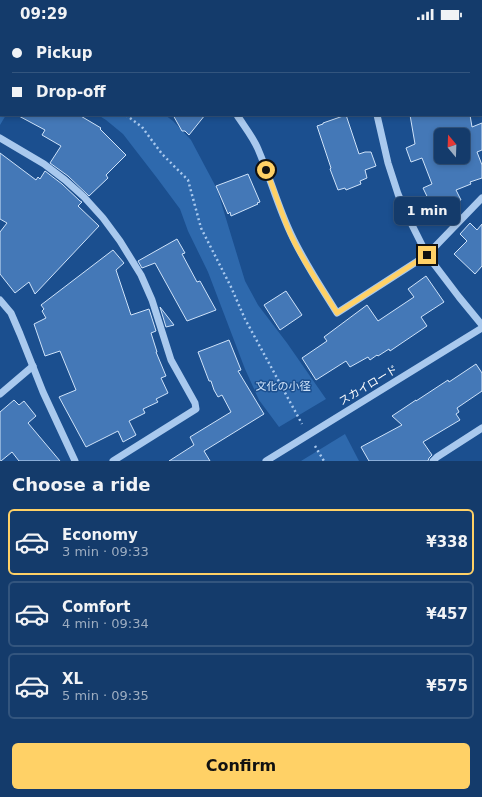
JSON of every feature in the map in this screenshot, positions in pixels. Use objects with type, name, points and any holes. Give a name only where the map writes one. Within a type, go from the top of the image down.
[{"type":"street","points":[[238,116],[257,147],[290,234],[308,267],[337,313],[427,255],[482,198]]},
{"type":"street","points":[[377,116],[388,163],[398,194],[427,255],[482,324]]},
{"type":"street","points":[[0,138],[44,164],[65,180],[104,218],[141,275],[152,300],[171,360],[196,403],[196,409],[114,461]]},
{"type":"street","points":[[0,300],[11,314],[43,392],[75,461]]},
{"type":"street","name":"スカイロード","points":[[266,461],[482,328]]},
{"type":"street","points":[[0,394],[33,366]]},
{"type":"street","points":[[433,461],[482,428]]},
{"type":"path","points":[[127,116],[142,127],[162,154],[188,180],[201,228],[231,287],[245,319],[308,435],[324,461]]},
{"type":"green space","points":[[0,116],[5,116],[0,125]]},
{"type":"green space","name":"文化の小径","points":[[100,116],[166,116],[191,140],[217,189],[245,281],[258,305],[287,343],[326,399],[279,427],[259,400],[245,369],[208,272],[188,231],[180,209],[123,134]]},
{"type":"green space","points":[[345,434],[359,461],[301,461]]},
{"type":"building","points":[[19,116],[81,116],[101,128],[100,129],[126,155],[106,175],[108,178],[89,196],[68,176],[50,163],[61,146],[42,135],[45,130]]},
{"type":"building","points":[[174,116],[204,116],[189,135],[185,131],[182,131]]},
{"type":"building","points":[[346,116],[359,154],[371,152],[376,166],[365,170],[367,178],[360,181],[361,184],[346,190],[345,188],[338,190],[317,126]]},
{"type":"building","points":[[410,116],[470,116],[472,127],[482,123],[482,150],[477,152],[482,165],[482,178],[470,182],[471,184],[456,190],[461,200],[435,213],[423,188],[432,184],[422,158],[411,162],[406,148],[415,144]]},
{"type":"building","points":[[0,153],[36,180],[38,177],[40,179],[45,171],[82,202],[78,206],[99,226],[35,294],[29,282],[15,293],[0,274],[0,232],[7,223],[0,219]]},
{"type":"building","points":[[248,174],[260,202],[231,216],[230,212],[228,214],[216,186]]},
{"type":"building","points":[[470,223],[477,230],[482,224],[482,266],[475,274],[454,254],[467,241],[460,234]]},
{"type":"building","points":[[177,239],[185,253],[182,254],[197,282],[200,281],[216,310],[187,321],[155,263],[142,268],[138,261]]},
{"type":"building","points":[[113,250],[124,263],[116,270],[131,315],[149,309],[156,331],[151,333],[156,352],[166,376],[161,378],[168,393],[156,399],[158,402],[143,409],[145,413],[129,421],[136,435],[123,442],[118,431],[86,447],[59,397],[76,390],[60,351],[45,356],[34,324],[46,318],[42,311],[44,309],[41,305]]},
{"type":"building","points":[[426,276],[444,302],[421,317],[427,326],[390,351],[389,349],[370,360],[368,357],[350,367],[346,361],[316,380],[302,358],[327,341],[324,337],[367,305],[378,321],[414,297],[408,289]]},
{"type":"building","points":[[286,291],[302,315],[280,330],[264,305]]},
{"type":"building","points":[[160,307],[174,325],[166,327]]},
{"type":"building","points":[[229,340],[241,370],[238,371],[264,414],[204,451],[210,461],[169,461],[194,445],[190,437],[231,412],[222,395],[218,397],[211,381],[209,381],[198,352]]},
{"type":"building","points":[[476,364],[482,373],[482,391],[457,408],[459,412],[456,414],[460,420],[423,442],[432,455],[428,461],[369,461],[361,447],[402,425],[392,416]]},
{"type":"building","points":[[14,400],[19,405],[24,401],[36,416],[28,423],[60,461],[19,461],[12,452],[0,461],[0,412]]},
{"type":"route","points":[[266,170],[290,234],[308,267],[337,313],[427,255]]}]
